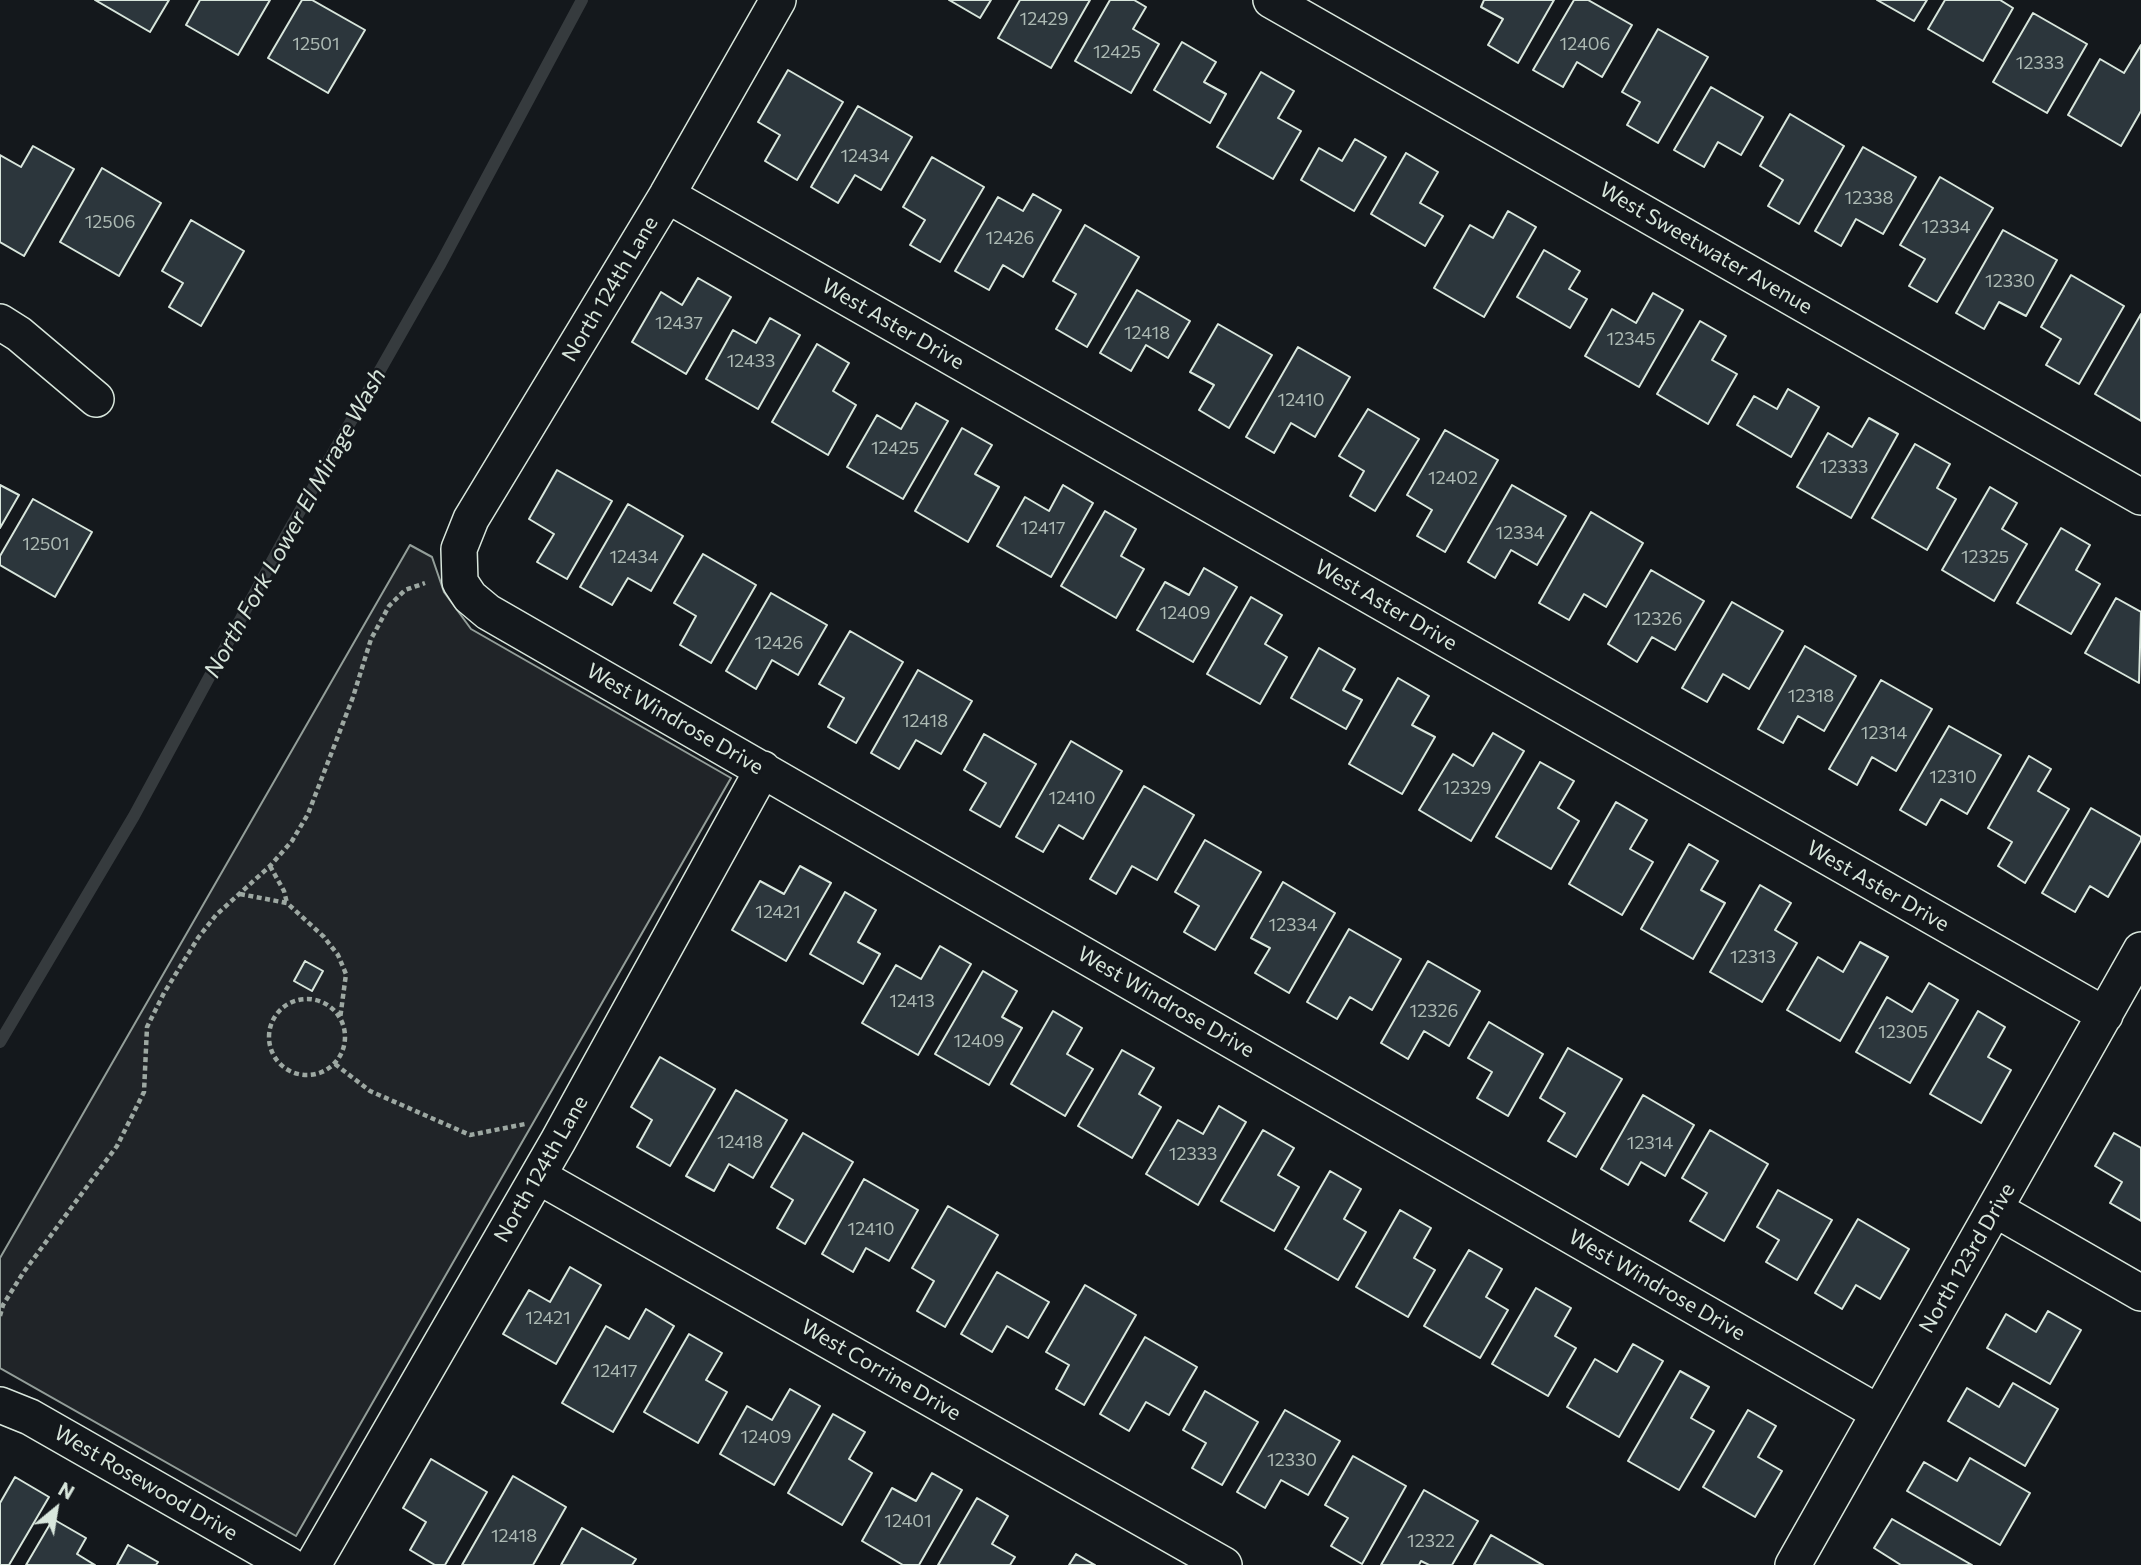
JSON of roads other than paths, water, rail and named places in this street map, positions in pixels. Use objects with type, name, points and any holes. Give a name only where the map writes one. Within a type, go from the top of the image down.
[{"type":"street","name":"North 124th Lane","points":[[460,582],[459,549],[471,519],[667,195],[778,0]]},
{"type":"street","name":"West Sweetwater Avenue","points":[[1271,0],[2141,497]]},
{"type":"street","name":"West Aster Drive","points":[[667,195],[2105,1015]]},
{"type":"street","points":[[0,322],[19,334],[96,398]]},
{"type":"street","name":"West Windrose Drive","points":[[460,582],[470,597],[488,612],[1879,1413]]},
{"type":"street","name":"North 124th Lane","points":[[313,1565],[558,1141],[763,769]]},
{"type":"street","name":"North 123rd Drive","points":[[1793,1565],[2141,950]]},
{"type":"street","name":"West Corrine Drive","points":[[538,1175],[1224,1565]]},
{"type":"street","points":[[1995,1209],[2141,1293]]},
{"type":"street","name":"West Rosewood Drive","points":[[0,1405],[30,1417],[289,1565]]},
{"type":"waterway","name":"North Fork Lower El Mirage Wash","points":[[0,1042],[134,816],[284,539],[441,263],[582,0]]}]
